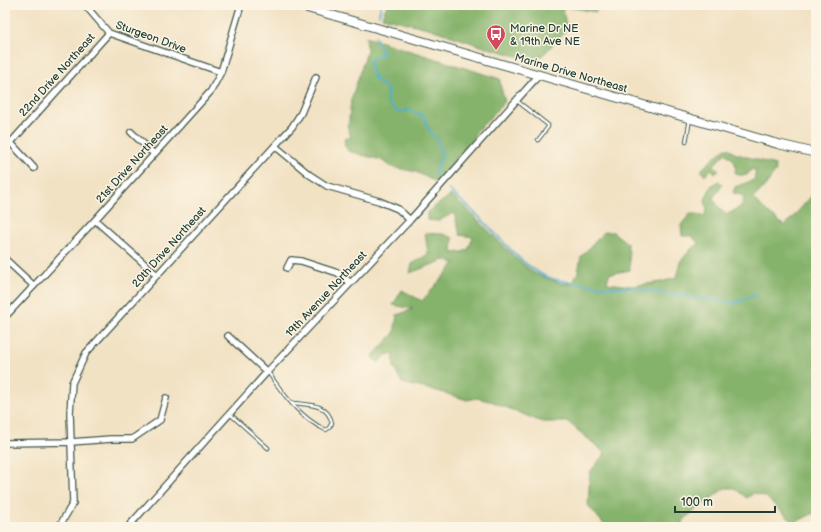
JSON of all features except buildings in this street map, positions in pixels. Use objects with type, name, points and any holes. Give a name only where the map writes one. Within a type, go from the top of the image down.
[{"type":"main road","name":"Marine Drive Northeast","points":[[297,5],[690,119],[778,144],[816,153]]},
{"type":"street","name":"Sturgeon Drive","points":[[85,5],[109,33],[221,72]]},
{"type":"street","name":"21st Drive Northeast","points":[[5,317],[211,91],[221,72],[241,5]]},
{"type":"street","name":"22nd Drive Northeast","points":[[5,149],[109,33]]},
{"type":"street","name":"19th Avenue Northeast","points":[[128,527],[267,372],[410,220],[539,75]]},
{"type":"street","name":"20th Drive Northeast","points":[[58,527],[73,504],[70,412],[72,383],[86,353],[292,127],[301,113],[316,77]]},
{"type":"street","points":[[131,132],[154,154]]},
{"type":"street","points":[[11,143],[34,168]]},
{"type":"street","points":[[275,146],[310,175],[327,186],[379,201],[398,209],[410,220]]},
{"type":"street","points":[[95,220],[157,275]]},
{"type":"street","points":[[5,259],[34,286]]},
{"type":"street","points":[[286,268],[291,260],[301,261],[338,273],[351,283]]},
{"type":"street","points":[[228,336],[267,372]]},
{"type":"street","points":[[5,443],[132,439],[160,420],[166,398]]},
{"type":"lane","points":[[516,100],[548,124],[548,127],[538,140]]},
{"type":"lane","points":[[686,142],[690,119]]},
{"type":"lane","points":[[267,372],[280,389],[299,410],[318,426],[326,430],[329,428],[332,423],[331,417],[318,406],[293,403]]},
{"type":"lane","points":[[229,414],[268,448]]},
{"type":"green space","points":[[387,5],[601,5],[596,12],[562,6],[567,29],[546,52],[535,61],[481,46],[428,28],[382,17]]},
{"type":"green space","points":[[366,37],[500,79],[505,102],[475,133],[467,153],[438,183],[416,172],[392,167],[381,160],[348,151],[345,145],[344,138],[351,138],[348,129],[351,100],[367,51]]},
{"type":"green space","points":[[725,148],[730,149],[734,153],[775,165],[776,171],[753,199],[785,226],[816,191],[816,512],[794,523],[766,497],[754,493],[747,498],[734,488],[725,488],[685,518],[680,527],[606,527],[588,505],[590,472],[605,453],[568,422],[542,422],[493,402],[477,398],[467,400],[402,383],[394,367],[393,353],[384,356],[378,363],[372,357],[394,333],[397,315],[413,309],[393,305],[402,290],[422,301],[455,263],[444,260],[410,273],[412,264],[428,254],[425,233],[443,234],[453,238],[452,253],[468,250],[473,237],[460,235],[454,213],[438,221],[427,220],[427,212],[451,195],[519,261],[534,273],[560,283],[571,284],[578,272],[581,257],[604,232],[613,232],[627,243],[630,270],[609,274],[607,283],[632,286],[660,282],[676,278],[680,262],[691,249],[699,244],[692,236],[682,236],[681,225],[690,214],[704,216],[707,210],[705,200],[711,186],[719,181],[722,185],[713,198],[726,215],[742,206],[744,196],[733,193],[735,187],[754,180],[756,171],[752,169],[747,175],[738,175],[735,173],[736,166],[734,162],[725,153],[714,165],[719,171],[715,173],[711,169],[705,176],[701,170]]},
{"type":"waterway","points":[[379,15],[381,5]]},
{"type":"waterway","points":[[375,36],[383,54],[374,56],[370,62],[373,77],[388,90],[388,103],[395,110],[398,112],[409,110],[425,117],[427,127],[438,141],[442,155],[435,172],[440,181]]},
{"type":"waterway","points":[[449,190],[476,214],[518,257],[536,271],[557,280],[608,287],[629,287],[735,303],[756,295]]},
{"type":"place","name":"Marine Dr NE & 19th Ave NE","points":[[496,51]]}]
